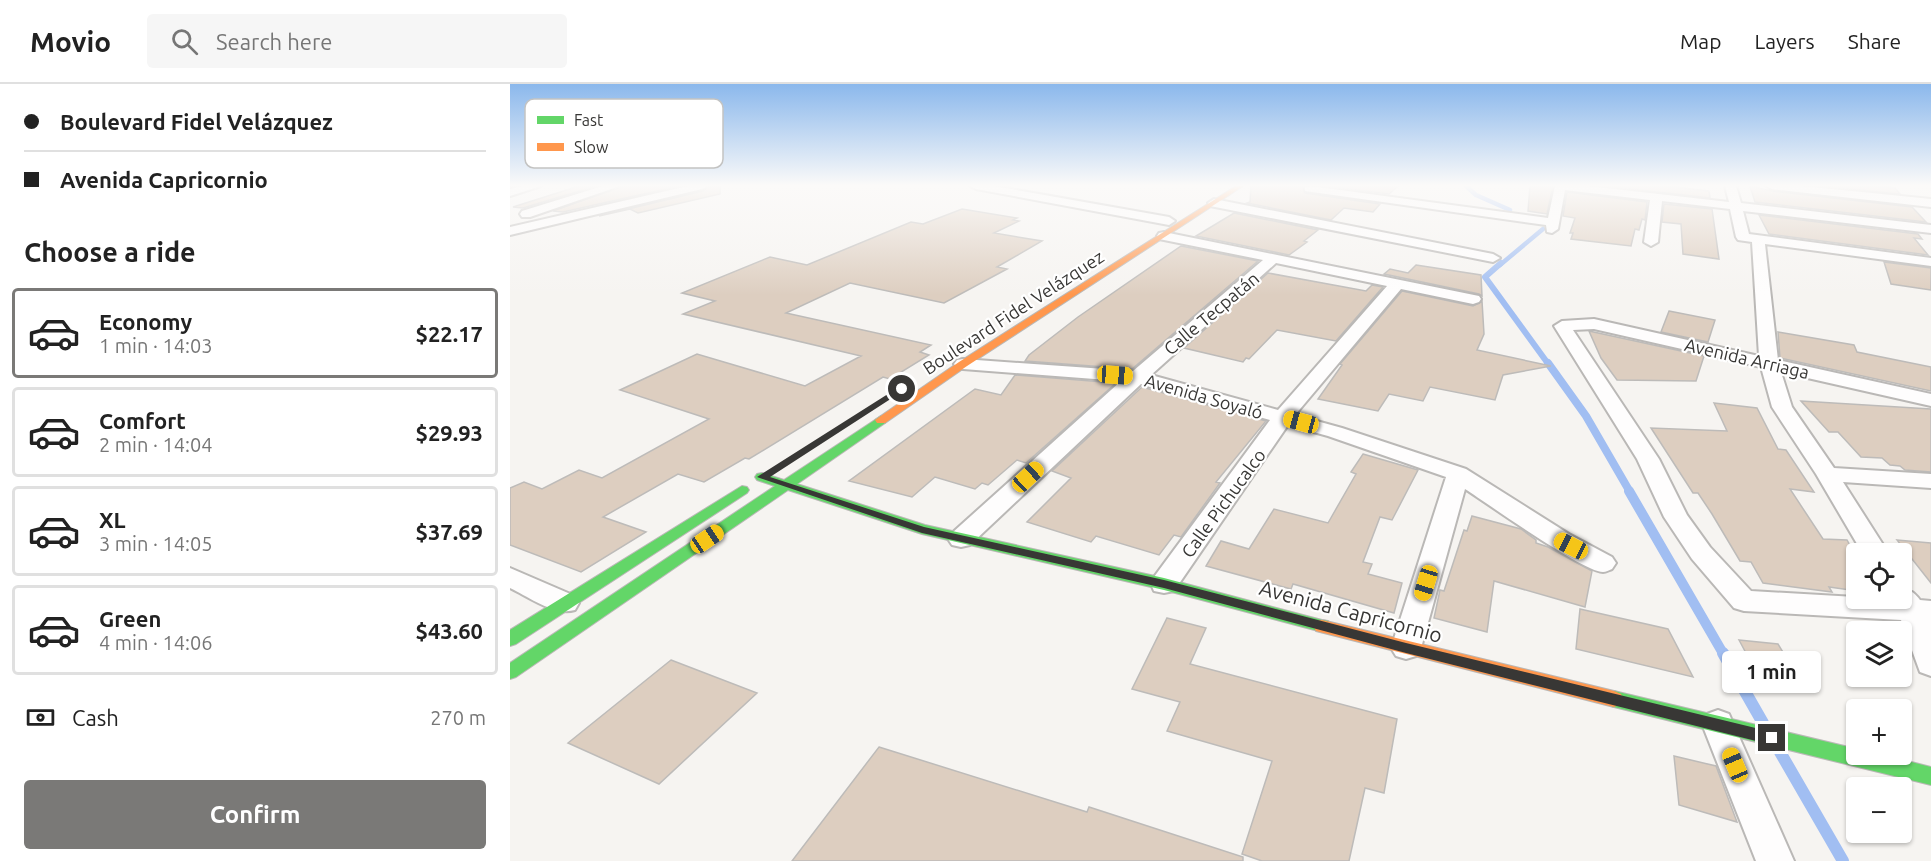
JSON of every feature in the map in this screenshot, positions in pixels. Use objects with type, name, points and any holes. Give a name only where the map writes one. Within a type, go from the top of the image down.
[{"type":"main road","name":"Boulevard Fidel Velázquez","points":[[892,395],[1167,222]]},
{"type":"main road","name":"Boulevard Fidel Velázquez","points":[[510,672],[963,364],[1185,222]]},
{"type":"main road","points":[[510,639],[782,465]]},
{"type":"main road","name":"Avenida Capricornio","points":[[762,477],[922,530],[1164,584],[1406,648],[1931,776]]},
{"type":"street","points":[[510,231],[549,222]]},
{"type":"street","points":[[1312,222],[1493,258]]},
{"type":"street","points":[[1535,222],[1552,225],[1552,222]]},
{"type":"street","points":[[1652,242],[1654,222]]},
{"type":"street","points":[[1743,222],[1750,238],[1769,363],[1782,407],[1869,543]]},
{"type":"street","points":[[1871,222],[1931,229]]},
{"type":"street","points":[[1164,236],[1473,299]]},
{"type":"street","points":[[1750,238],[1931,262]]},
{"type":"street","name":"Calle Tecpatán","points":[[961,539],[1137,377],[1275,257]]},
{"type":"street","name":"Calle Pichucalco","points":[[1164,584],[1291,406],[1397,284]]},
{"type":"street","name":"Avenida Arriaga","points":[[1915,605],[1744,600],[1716,572],[1675,514],[1648,459],[1562,326],[1594,324],[1931,400]]},
{"type":"street","name":"Avenida Soyaló","points":[[963,364],[1137,377],[1335,432],[1458,474],[1560,540],[1603,563]]},
{"type":"street","points":[[1406,648],[1458,474]]},
{"type":"street","points":[[1827,474],[1931,481]]},
{"type":"street","points":[[510,578],[564,603]]},
{"type":"street","points":[[1915,605],[1931,664]]},
{"type":"street","points":[[1726,726],[1775,861]]},
{"type":"building","points":[[910,222],[1016,222],[994,233],[1042,241],[997,267],[1007,269],[944,303],[850,283],[786,313],[931,345],[920,352],[929,355],[890,379],[883,377],[749,459],[745,458],[704,482],[678,474],[603,517],[646,532],[581,572],[510,545],[510,488],[524,482],[542,489],[579,470],[602,478],[709,419],[620,390],[697,354],[805,386],[861,356],[683,314],[715,301],[682,293],[770,257],[807,265]]},
{"type":"building","points":[[1219,222],[1280,222],[1318,230],[1304,241],[1307,242],[1289,255],[1196,236]]},
{"type":"building","points":[[1574,222],[1641,222],[1639,230],[1635,229],[1631,246],[1571,239],[1573,233],[1570,233]]},
{"type":"building","points":[[1664,222],[1714,222],[1719,259],[1683,254],[1681,224]]},
{"type":"building","points":[[1763,222],[1820,222],[1918,234],[1922,239],[1914,238],[1928,255],[1769,234]]},
{"type":"building","points":[[1181,246],[1258,261],[1132,369],[1025,361],[1029,355],[1078,317]]},
{"type":"building","points":[[1884,262],[1931,268],[1931,290],[1891,284]]},
{"type":"building","points":[[1416,265],[1481,275],[1482,296],[1384,274],[1390,269],[1408,273]]},
{"type":"building","points":[[1268,273],[1366,291],[1372,285],[1383,287],[1336,341],[1277,330],[1249,359],[1246,358],[1243,362],[1184,348]]},
{"type":"building","points":[[1402,291],[1473,306],[1482,301],[1484,334],[1477,350],[1551,366],[1503,375],[1495,400],[1430,387],[1423,401],[1389,394],[1378,411],[1318,399],[1342,365],[1340,364]]},
{"type":"building","points":[[1669,311],[1715,320],[1708,342],[1661,332]]},
{"type":"building","points":[[1589,331],[1704,356],[1696,381],[1617,380],[1601,358]]},
{"type":"building","points":[[1778,332],[1854,345],[1857,352],[1931,367],[1931,391],[1780,358]]},
{"type":"building","points":[[1015,375],[1116,383],[1026,463],[1017,460],[988,485],[982,483],[975,489],[935,477],[912,497],[849,481],[975,389],[1001,395]]},
{"type":"building","points":[[1142,387],[1266,421],[1216,482],[1220,483],[1181,537],[1174,535],[1159,555],[1096,536],[1091,542],[1027,522],[1071,478],[1052,471]]},
{"type":"building","points":[[1801,401],[1931,409],[1931,472],[1905,470],[1900,466],[1890,465],[1882,458],[1861,457],[1838,432],[1829,432]]},
{"type":"building","points":[[1714,403],[1757,408],[1778,449],[1786,450],[1814,492],[1790,489],[1823,539],[1847,540],[1849,543],[1846,543],[1846,589],[1829,587],[1832,592],[1763,583],[1751,562],[1740,561],[1698,493],[1693,493],[1651,428],[1727,431]]},
{"type":"building","points":[[1363,454],[1418,470],[1392,520],[1380,517],[1363,562],[1372,564],[1368,574],[1402,583],[1394,613],[1293,584],[1291,589],[1206,566],[1221,541],[1249,549],[1274,509],[1328,523],[1356,474],[1351,472]]},
{"type":"building","points":[[1472,516],[1521,529],[1536,540],[1536,543],[1592,571],[1585,607],[1494,581],[1487,632],[1434,618],[1440,590],[1444,591],[1464,530],[1467,531]]},
{"type":"building","points":[[1897,540],[1931,543],[1931,583],[1912,559],[1912,543],[1899,543]]},
{"type":"building","points":[[1580,609],[1668,629],[1693,677],[1576,649]]},
{"type":"building","points":[[1167,618],[1206,628],[1190,664],[1397,719],[1384,793],[1365,788],[1349,861],[1262,861],[1242,854],[1272,761],[1167,731],[1180,702],[1132,689]]},
{"type":"building","points":[[1739,640],[1778,644],[1804,687],[1762,683]]},
{"type":"building","points":[[671,660],[757,693],[659,784],[568,743]]},
{"type":"building","points":[[879,747],[1087,812],[1089,807],[1243,857],[1243,861],[792,861]]},
{"type":"building","points":[[1674,756],[1716,766],[1737,822],[1679,805]]},
{"type":"waterway","points":[[1500,265],[1543,229]]},
{"type":"waterway","points":[[1501,263],[1485,277],[1549,365]]},
{"type":"waterway","points":[[1548,363],[1586,416],[1630,492]]},
{"type":"waterway","points":[[1629,491],[1724,655]]},
{"type":"waterway","points":[[1723,653],[1763,723]]},
{"type":"waterway","points":[[1780,752],[1843,861]]},
{"type":"traffic: fast","points":[[510,672],[881,420]]},
{"type":"traffic: fast","points":[[762,477],[922,529],[1164,584],[1322,626]]},
{"type":"traffic: fast","points":[[510,639],[742,490]]},
{"type":"traffic: fast","points":[[1614,699],[1931,776]]},
{"type":"traffic: slow","points":[[881,420],[963,364],[1184,222]]},
{"type":"traffic: slow","points":[[1322,626],[1614,699]]},
{"type":"route","points":[[902,389],[762,477],[922,530],[1164,584],[1406,648],[1772,738]]}]
